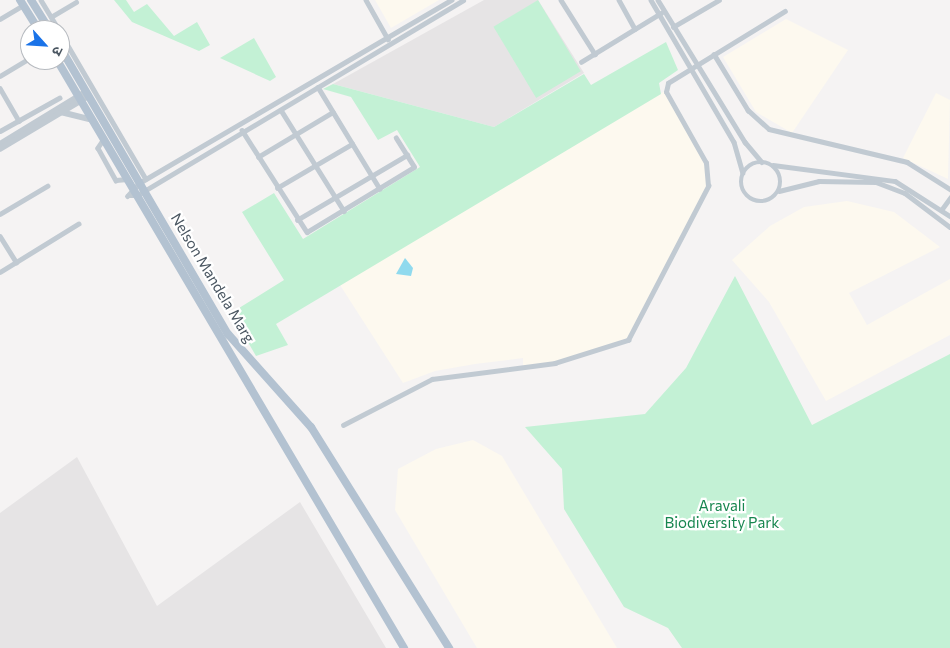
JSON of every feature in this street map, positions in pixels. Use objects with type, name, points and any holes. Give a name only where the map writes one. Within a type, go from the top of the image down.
[{"type":"main road","points":[[31,0],[44,20]]},
{"type":"main road","points":[[22,2],[33,20]]},
{"type":"main road","name":"Nelson Mandela Marg","points":[[70,62],[116,134],[143,181],[145,191],[228,334],[310,427],[444,648]]},
{"type":"main road","name":"Nelson Mandela Marg","points":[[62,70],[77,100],[104,139],[405,648]]},
{"type":"main road","name":"Nelson Mandela Marg","points":[[423,611],[449,648]]},
{"type":"street","points":[[41,0],[53,20]]},
{"type":"street","points":[[366,0],[388,39]]},
{"type":"street","points":[[134,192],[143,181],[452,0]]},
{"type":"street","points":[[134,192],[145,191],[463,0]]},
{"type":"street","points":[[561,0],[595,54]]},
{"type":"street","points":[[619,0],[635,29]]},
{"type":"street","points":[[651,0],[674,27],[762,162],[773,165],[875,175],[906,185],[950,216]]},
{"type":"street","points":[[666,0],[659,2],[662,12],[670,30],[738,150],[743,173],[742,187],[752,199],[765,202],[779,191],[819,181],[876,182],[905,193],[950,227]]},
{"type":"street","points":[[670,30],[720,0]]},
{"type":"street","points":[[0,18],[22,2]]},
{"type":"street","points":[[51,17],[76,2]]},
{"type":"street","points":[[343,425],[432,379],[555,363],[620,345],[634,334],[708,186],[706,163],[666,92],[670,79],[692,68],[785,11]]},
{"type":"street","points":[[581,62],[662,12]]},
{"type":"street","points":[[0,144],[45,116],[91,95],[70,52]]},
{"type":"street","points":[[714,54],[748,110],[770,129],[907,162],[950,189]]},
{"type":"street","points":[[0,76],[20,64]]},
{"type":"street","points":[[318,87],[380,189]]},
{"type":"street","points":[[0,88],[19,121]]},
{"type":"street","points":[[291,95],[296,100]]},
{"type":"street","points":[[0,131],[59,98]]},
{"type":"street","points":[[0,149],[61,112],[77,100]]},
{"type":"street","points":[[41,108],[45,116]]},
{"type":"street","points":[[281,110],[344,211]]},
{"type":"street","points":[[61,112],[92,120]]},
{"type":"street","points":[[258,157],[333,112]]},
{"type":"street","points":[[239,126],[297,220],[309,232],[414,167],[396,138]]},
{"type":"street","points":[[277,188],[352,144]]},
{"type":"street","points":[[297,220],[407,154]]},
{"type":"street","points":[[743,173],[762,162]]},
{"type":"street","points":[[773,165],[781,177],[779,191]]},
{"type":"street","points":[[0,214],[47,186]]},
{"type":"street","points":[[942,209],[950,198]]},
{"type":"street","points":[[0,272],[78,224]]},
{"type":"street","points":[[0,236],[2,244],[16,262]]},
{"type":"shaded area","points":[[375,0],[439,0],[391,28]]},
{"type":"shaded area","points":[[484,0],[538,0],[584,73],[494,127],[333,84]]},
{"type":"shaded area","points":[[786,19],[848,50],[792,133],[756,112],[723,57]]},
{"type":"shaded area","points":[[665,91],[706,163],[708,186],[634,334],[611,348],[550,363],[523,366],[523,358],[475,364],[435,371],[403,383],[340,285]]},
{"type":"shaded area","points":[[936,93],[950,100],[948,179],[903,158]]},
{"type":"shaded area","points":[[847,201],[894,212],[940,247],[849,293],[867,325],[950,279],[950,335],[826,401],[769,302],[732,260],[770,226],[804,207]]},
{"type":"shaded area","points":[[473,440],[502,456],[617,648],[477,648],[395,510],[398,469],[436,449]]},
{"type":"shaded area","points":[[77,457],[157,606],[300,502],[386,648],[0,648],[0,513]]},
{"type":"green space","points":[[114,0],[126,0],[134,12],[147,4],[174,36],[197,22],[210,45],[199,51],[132,22]]},
{"type":"green space","points":[[538,0],[581,71],[536,98],[493,27]]},
{"type":"green space","points":[[254,38],[276,77],[270,81],[220,58]]},
{"type":"green space","points":[[666,42],[678,70],[659,83],[661,94],[276,324],[288,345],[256,356],[231,313],[284,280],[242,212],[274,193],[303,239],[420,167],[397,130],[378,140],[351,97],[323,89],[333,84],[494,127],[584,74],[591,85]]},
{"type":"green space","name":"Aravali Biodiversity Park","points":[[735,276],[812,425],[950,354],[950,648],[682,648],[668,628],[624,607],[564,509],[562,469],[525,427],[645,414],[686,368]]},
{"type":"water","points":[[405,258],[413,268],[411,276],[396,274]]}]
